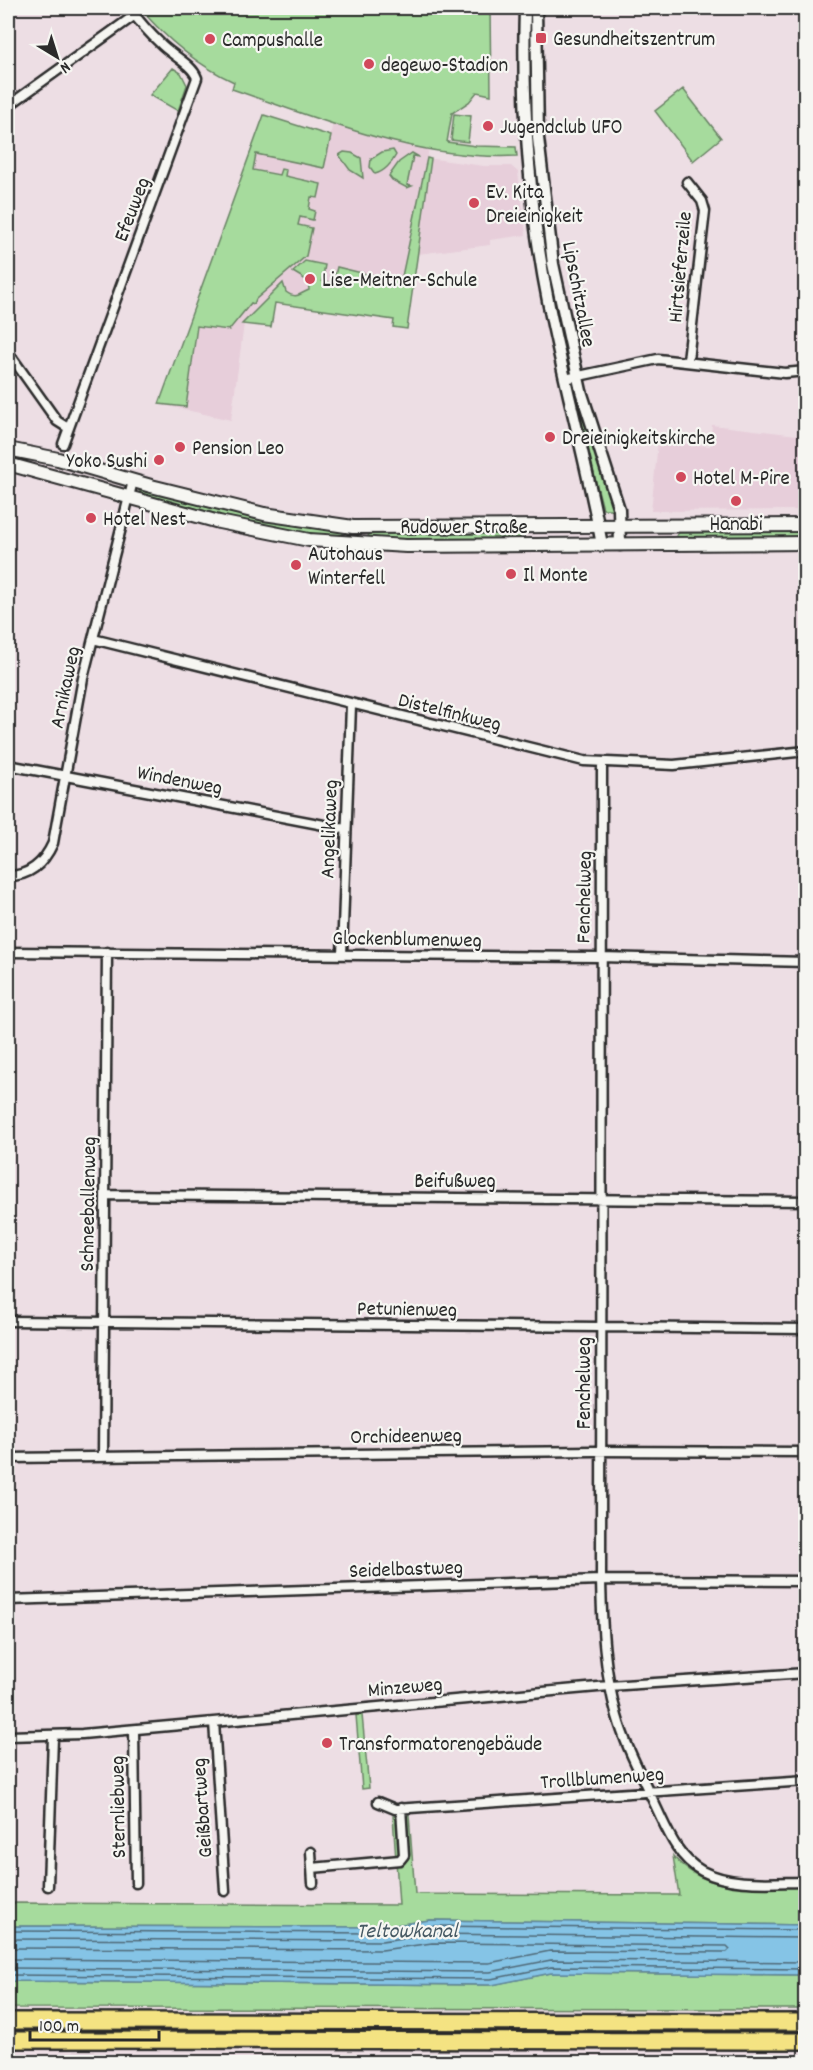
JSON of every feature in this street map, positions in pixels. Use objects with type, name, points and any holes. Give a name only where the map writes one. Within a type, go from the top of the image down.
[{"type":"highway","points":[[8,2021],[806,2022]]},
{"type":"highway","points":[[8,2040],[806,2041]]},
{"type":"main road","name":"Rudower Straße","points":[[8,449],[58,459],[151,486],[264,514],[352,527],[806,525]]},
{"type":"main road","name":"Rudower Straße","points":[[8,464],[265,533],[350,544],[402,546],[806,543]]},
{"type":"main road","points":[[350,544],[352,527]]},
{"type":"main road","points":[[529,545],[530,527]]},
{"type":"main road","points":[[670,527],[670,545]]},
{"type":"street","name":"Efeuweg","points":[[63,444],[197,78],[192,70],[160,44],[129,8]]},
{"type":"street","name":"Lipschitzallee","points":[[525,8],[525,103],[528,158],[542,271],[602,545]]},
{"type":"street","name":"Lipschitzallee","points":[[536,8],[536,102],[553,264],[577,376],[619,509],[620,545]]},
{"type":"street","points":[[8,106],[135,15]]},
{"type":"street","points":[[525,103],[536,102]]},
{"type":"street","points":[[528,158],[540,157]]},
{"type":"street","name":"Hirtsieferzeile","points":[[687,182],[702,201],[705,211],[688,360]]},
{"type":"street","points":[[8,352],[57,422],[68,428]]},
{"type":"street","points":[[565,379],[645,360],[688,360],[785,373],[806,371]]},
{"type":"street","points":[[53,476],[58,459]]},
{"type":"street","name":"Arnikaweg","points":[[8,876],[30,872],[50,851],[56,832],[65,775],[93,639],[133,481]]},
{"type":"street","name":"Distelfinkweg","points":[[93,639],[568,759],[602,764],[674,765],[806,751]]},
{"type":"street","name":"Angelikaweg","points":[[342,955],[351,705]]},
{"type":"street","name":"Fenchelweg","points":[[602,764],[601,1580],[602,1632],[609,1686],[618,1718],[676,1848],[701,1870],[739,1881],[806,1882]]},
{"type":"street","name":"Windenweg","points":[[8,765],[345,829]]},
{"type":"street","name":"Glockenblumenweg","points":[[8,952],[600,957],[806,962]]},
{"type":"street","name":"Schneeballenweg","points":[[102,1456],[107,952]]},
{"type":"street","name":"Beifußweg","points":[[105,1195],[806,1201]]},
{"type":"street","name":"Petunienweg","points":[[8,1321],[806,1329]]},
{"type":"street","name":"Orchideenweg","points":[[8,1458],[601,1451],[806,1452]]},
{"type":"street","name":"Seidelbastweg","points":[[8,1600],[601,1580],[806,1581]]},
{"type":"street","name":"Minzeweg","points":[[8,1736],[53,1737],[609,1686],[806,1672]]},
{"type":"street","name":"Geißbartweg","points":[[214,1722],[225,1891]]},
{"type":"street","name":"Sternliebweg","points":[[134,1730],[136,1883]]},
{"type":"street","points":[[48,1886],[53,1737]]},
{"type":"street","name":"Trollblumenweg","points":[[378,1802],[387,1807],[401,1808],[806,1781]]},
{"type":"street","points":[[312,1868],[400,1860],[404,1855],[401,1808]]},
{"type":"street","points":[[310,1852],[313,1883]]},
{"type":"shaded area","name":"Lise-Meitner-Schule","points":[[264,115],[330,136],[333,123],[429,148],[427,158],[484,166],[511,166],[518,172],[526,235],[490,240],[490,245],[418,254],[407,329],[393,327],[394,320],[275,303],[271,327],[244,324],[231,420],[159,404]]},
{"type":"shaded area","points":[[712,425],[805,436],[805,510],[651,511],[658,442],[710,446]]},
{"type":"green space","name":"degewo-Stadion","points":[[140,8],[490,8],[491,95],[477,92],[469,102],[452,113],[447,142],[476,146],[516,147],[517,156],[481,156],[408,145],[336,125],[232,89],[234,82],[207,68],[183,50]]},
{"type":"green space","points":[[173,68],[181,73],[187,85],[178,111],[150,95]]},
{"type":"green space","points":[[683,89],[721,138],[693,161],[655,111]]},
{"type":"green space","points":[[454,114],[471,116],[468,142],[451,140]]},
{"type":"green space","points":[[264,115],[331,136],[324,168],[256,154],[253,170],[279,175],[281,169],[286,170],[285,176],[321,184],[318,198],[311,197],[309,209],[315,211],[313,220],[300,217],[298,225],[312,228],[306,256],[256,299],[254,304],[251,303],[229,330],[197,326],[186,407],[159,404]]},
{"type":"green space","points":[[393,150],[396,155],[392,161],[385,169],[375,174],[370,167],[371,159],[382,152]]},
{"type":"green space","points":[[344,152],[361,158],[363,178],[350,170],[339,155]]},
{"type":"green space","points":[[412,153],[419,157],[413,156],[407,185],[412,186],[407,188],[389,176],[399,162]]},
{"type":"green space","points":[[427,158],[431,159],[407,329],[393,327],[394,320],[275,303],[271,327],[242,324],[283,283],[286,292],[293,295],[309,290],[308,281],[293,272],[305,261],[325,265],[322,281],[333,283],[337,267],[366,274],[365,280],[371,281],[372,275],[379,276],[378,284],[392,287],[394,279],[401,281]]},
{"type":"green space","points":[[538,177],[551,273],[570,362],[565,363],[547,272],[534,178]]},
{"type":"green space","points":[[578,393],[614,509],[603,509],[573,394]]},
{"type":"green space","points":[[139,490],[260,520],[342,532],[344,535],[327,536],[259,525],[141,494]]},
{"type":"green space","points":[[806,531],[805,537],[678,539],[676,536],[679,533]]},
{"type":"green space","points":[[369,534],[521,534],[523,536],[517,539],[367,539]]},
{"type":"green space","points":[[356,1715],[362,1715],[369,1788],[362,1789]]},
{"type":"green space","points":[[409,1815],[415,1894],[679,1895],[673,1856],[687,1869],[702,1878],[717,1883],[751,1887],[805,1886],[805,1925],[430,1920],[382,1927],[8,1926],[8,1903],[399,1905],[393,1816]]},
{"type":"green space","points":[[551,1973],[805,1975],[806,2009],[8,2008],[8,1981],[491,1985]]},
{"type":"water","name":"Teltowkanal","points":[[430,1920],[805,1925],[805,1975],[551,1973],[492,1985],[8,1981],[8,1926],[382,1927]]},
{"type":"place","name":"Gesundheitszentrum","points":[[541,38]]},
{"type":"place","name":"Campushalle","points":[[210,39]]},
{"type":"place","name":"degewo-Stadion","points":[[369,64]]},
{"type":"place","name":"Jugendclub UFO","points":[[488,126]]},
{"type":"place","name":"Ev. Kita Dreieinigkeit","points":[[474,203]]},
{"type":"place","name":"Lise-Meitner-Schule","points":[[310,279]]},
{"type":"place","name":"Dreieinigkeitskirche","points":[[550,437]]},
{"type":"place","name":"Pension Leo","points":[[180,447]]},
{"type":"place","name":"Yoko Sushi","points":[[159,460]]},
{"type":"place","name":"Hotel M-Pire","points":[[681,477]]},
{"type":"place","name":"Hanabi","points":[[736,501]]},
{"type":"place","name":"Hotel Nest","points":[[91,518]]},
{"type":"place","name":"Autohaus Winterfell","points":[[296,565]]},
{"type":"place","name":"Il Monte","points":[[511,574]]},
{"type":"place","name":"Transformatorengebäude","points":[[327,1743]]}]
